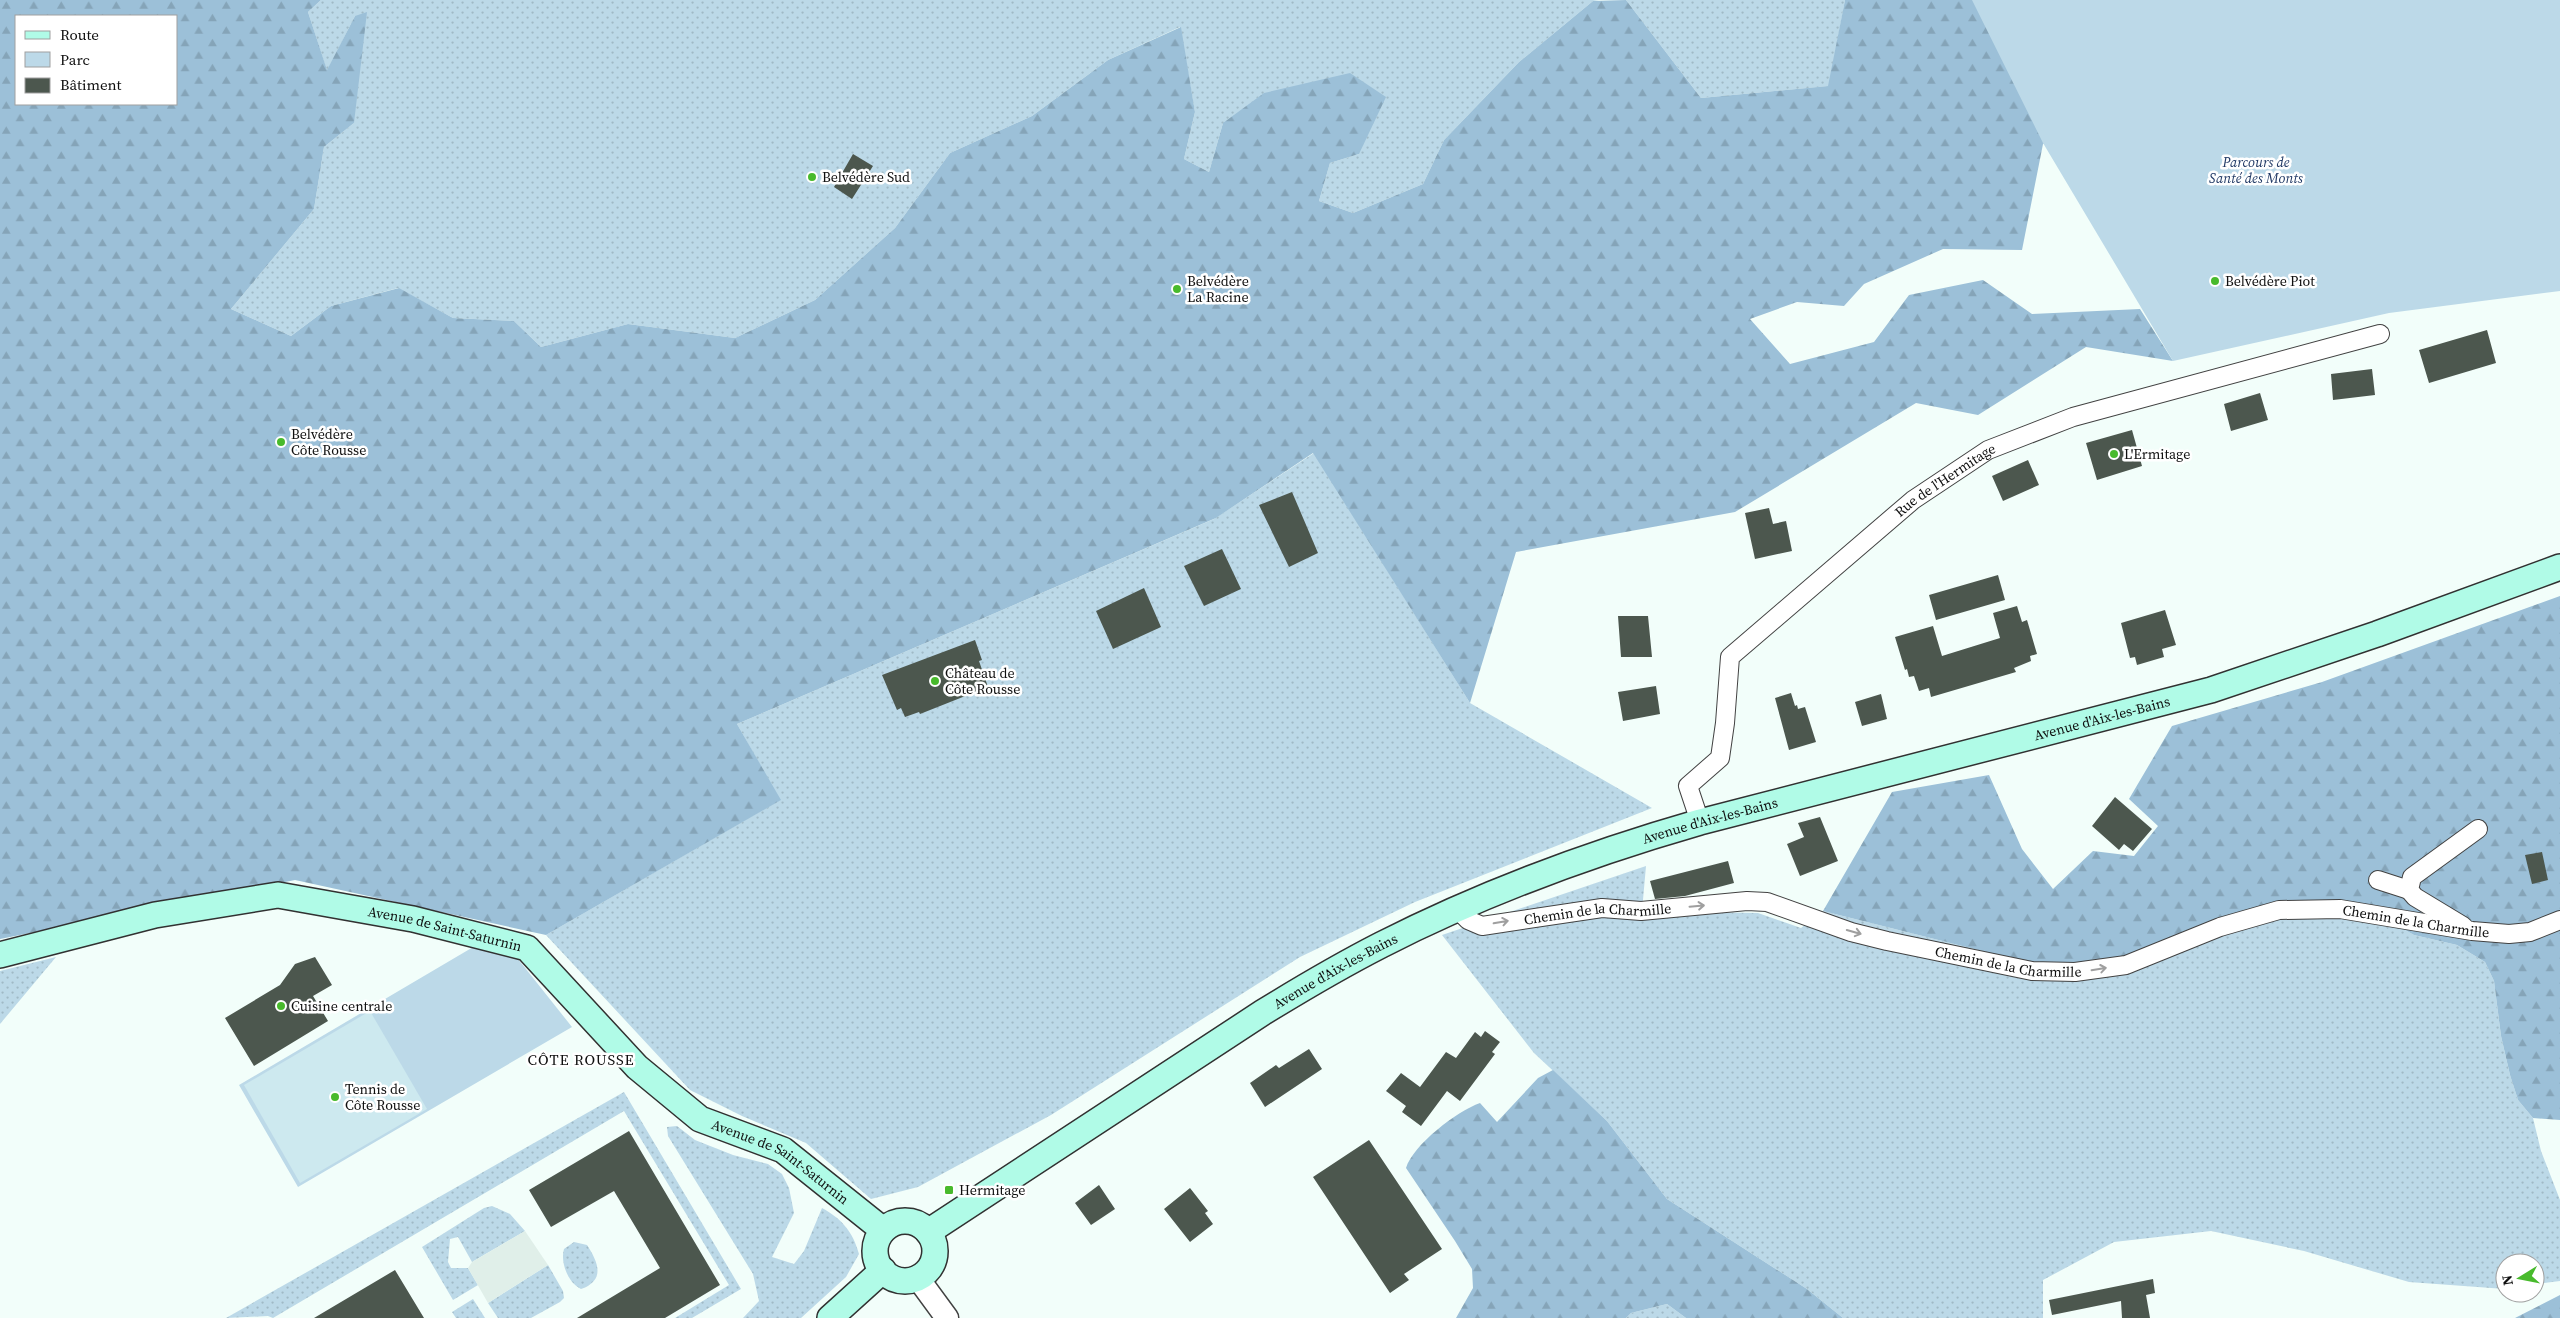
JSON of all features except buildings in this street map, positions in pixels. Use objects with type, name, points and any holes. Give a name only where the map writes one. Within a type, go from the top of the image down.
[{"type":"main road","name":"Avenue d'Aix-les-Bains","points":[[928,1232],[1262,1012],[1360,956],[1458,910],[1630,842],[1700,822],[2211,690],[2377,634],[2560,567]]},
{"type":"main road","name":"Avenue de Saint-Saturnin","points":[[0,955],[155,915],[278,895],[413,919],[527,948],[637,1067],[700,1119],[783,1150],[884,1230]]},
{"type":"main road","points":[[900,1221],[910,1221],[919,1224],[928,1232],[935,1249],[934,1259],[929,1268],[917,1277],[903,1280],[894,1278],[883,1270],[876,1256],[876,1247],[884,1230],[900,1221]]},
{"type":"main road","points":[[830,1318],[883,1270]]},
{"type":"street","name":"Rue de l'Hermitage","points":[[1700,822],[1688,786],[1720,758],[1725,723],[1730,657],[1913,500],[1988,450],[2073,417],[2380,334]]},
{"type":"street","points":[[2409,890],[2412,878],[2478,829]]},
{"type":"street","points":[[2378,880],[2409,890],[2415,897],[2472,931]]},
{"type":"street","name":"Chemin de la Charmille","points":[[1458,910],[1468,920],[1482,926],[1602,908],[1641,912],[1747,901],[1767,902],[1851,932],[1887,941],[2032,971],[2076,972],[2126,964],[2220,927],[2279,910],[2340,909],[2472,931],[2509,934],[2530,932],[2560,920]]},
{"type":"street","points":[[917,1277],[947,1318]]},
{"type":"green space","points":[[0,0],[321,0],[308,12],[327,70],[355,16],[367,12],[354,123],[324,147],[314,209],[231,309],[291,336],[331,306],[399,288],[453,318],[514,321],[541,347],[628,324],[735,338],[815,300],[895,228],[950,153],[1032,116],[1108,60],[1181,27],[1195,112],[1184,159],[1209,172],[1223,123],[1264,93],[1350,73],[1386,97],[1359,154],[1330,163],[1319,201],[1353,213],[1423,184],[1444,140],[1519,62],[1593,1],[1626,0],[1701,98],[1828,86],[1845,0],[2184,0],[2066,131],[2043,144],[2022,250],[1943,249],[1864,284],[1844,306],[1797,302],[1750,319],[1790,364],[1874,342],[1909,295],[1983,280],[2032,314],[2140,309],[2173,361],[2086,347],[1978,415],[1916,403],[1735,512],[1516,552],[1470,703],[1313,453],[1216,518],[737,724],[781,800],[546,935],[295,880],[0,939]]},
{"type":"green space","points":[[321,0],[1599,0],[1593,1],[1519,62],[1444,140],[1423,184],[1353,213],[1319,201],[1330,163],[1359,154],[1223,123],[1209,172],[1184,159],[1195,112],[1180,27],[1108,60],[1032,116],[950,153],[895,228],[815,300],[735,338],[628,324],[541,347],[514,321],[453,318],[398,288],[331,306],[291,336],[231,309],[314,209],[324,147],[354,123],[355,16],[327,71],[308,12]]},
{"type":"green space","points":[[1626,0],[1845,0],[1829,86],[1701,98]]},
{"type":"green space","name":"Parcours de Santé des Monts","points":[[1972,0],[2560,0],[2560,291],[2389,313],[2173,361],[2043,143]]},
{"type":"green space","points":[[1314,453],[1470,703],[1652,808],[1415,902],[1300,957],[1051,1115],[918,1187],[871,1199],[806,1143],[742,1116],[690,1090],[546,935],[780,800],[737,724],[1214,519]]},
{"type":"green space","points":[[2560,596],[2560,1120],[2533,1118],[2518,1100],[2501,1036],[2494,981],[2485,962],[2457,945],[2414,935],[2372,911],[2270,905],[2104,963],[2022,961],[1823,911],[1892,792],[1989,775],[2022,849],[2053,889],[2093,851],[2134,856],[2158,826],[2129,799],[2172,726],[2322,682]]},
{"type":"green space","points":[[1646,866],[1642,911],[1758,913],[1801,928],[1823,911],[2022,961],[2270,905],[2372,911],[2414,935],[2457,945],[2485,962],[2494,981],[2501,1036],[2510,1075],[2518,1100],[2533,1118],[2541,1151],[2560,1200],[2560,1281],[2545,1283],[2545,1253],[2495,1253],[2495,1288],[2409,1282],[2304,1251],[2211,1231],[2114,1242],[2043,1280],[2043,1318],[1843,1318],[1807,1289],[1667,1199],[1607,1121],[1534,1053],[1442,935]]},
{"type":"green space","points":[[480,943],[514,954],[572,1027],[298,1187],[239,1085]]},
{"type":"green space","points":[[56,957],[0,1024],[0,971]]},
{"type":"green space","points":[[1553,1070],[1607,1121],[1667,1199],[1807,1289],[1843,1318],[1686,1318],[1667,1304],[1631,1313],[1626,1318],[1456,1318],[1473,1288],[1472,1269],[1406,1168],[1410,1159],[1426,1139],[1460,1113],[1480,1103],[1497,1122],[1538,1078]]},
{"type":"green space","points":[[624,1092],[741,1289],[692,1318],[675,1318],[729,1285],[624,1111],[273,1318],[268,1316],[226,1318]]},
{"type":"green space","points":[[677,1126],[695,1140],[733,1155],[768,1164],[782,1174],[789,1188],[794,1213],[772,1257],[794,1264],[804,1251],[822,1208],[841,1222],[854,1239],[859,1254],[846,1277],[801,1318],[743,1318],[759,1301],[753,1274],[668,1136],[667,1127]]},
{"type":"green space","points":[[492,1206],[510,1214],[525,1231],[472,1262],[458,1237],[450,1239],[448,1262],[451,1268],[468,1268],[478,1285],[453,1300],[422,1247],[484,1208]]},
{"type":"green space","points":[[574,1242],[587,1245],[597,1264],[598,1270],[594,1281],[581,1289],[572,1282],[566,1272],[563,1260],[564,1249]]},
{"type":"green space","points":[[548,1265],[563,1291],[564,1298],[531,1318],[498,1318],[488,1303]]},
{"type":"green space","points":[[2560,1295],[2560,1318],[2515,1318],[2545,1303]]},
{"type":"green space","points":[[473,1299],[485,1318],[456,1318],[452,1312]]},
{"type":"green space","points":[[1667,1304],[1686,1318],[1626,1318],[1631,1313]]},
{"type":"shaded area","name":"Tennis de Côte Rousse","points":[[370,1011],[427,1109],[300,1183],[244,1085]]},
{"type":"shaded area","points":[[525,1231],[548,1265],[488,1303],[468,1268],[472,1262]]},
{"type":"place","name":"Belvédère Sud","points":[[812,177]]},
{"type":"place","name":"Belvédère Piot","points":[[2215,281]]},
{"type":"place","name":"Belvédère La Racine","points":[[1177,289]]},
{"type":"place","name":"Belvédère Côte Rousse","points":[[281,442]]},
{"type":"place","name":"L'Ermitage","points":[[2114,454]]},
{"type":"place","name":"Château de Côte Rousse","points":[[935,681]]},
{"type":"place","name":"Cuisine centrale","points":[[281,1006]]},
{"type":"place","name":"Tennis de Côte Rousse","points":[[335,1097]]},
{"type":"place","name":"Hermitage","points":[[949,1190]]},
{"type":"district","name":"CÔTE ROUSSE","points":[[581,1059]]}]
